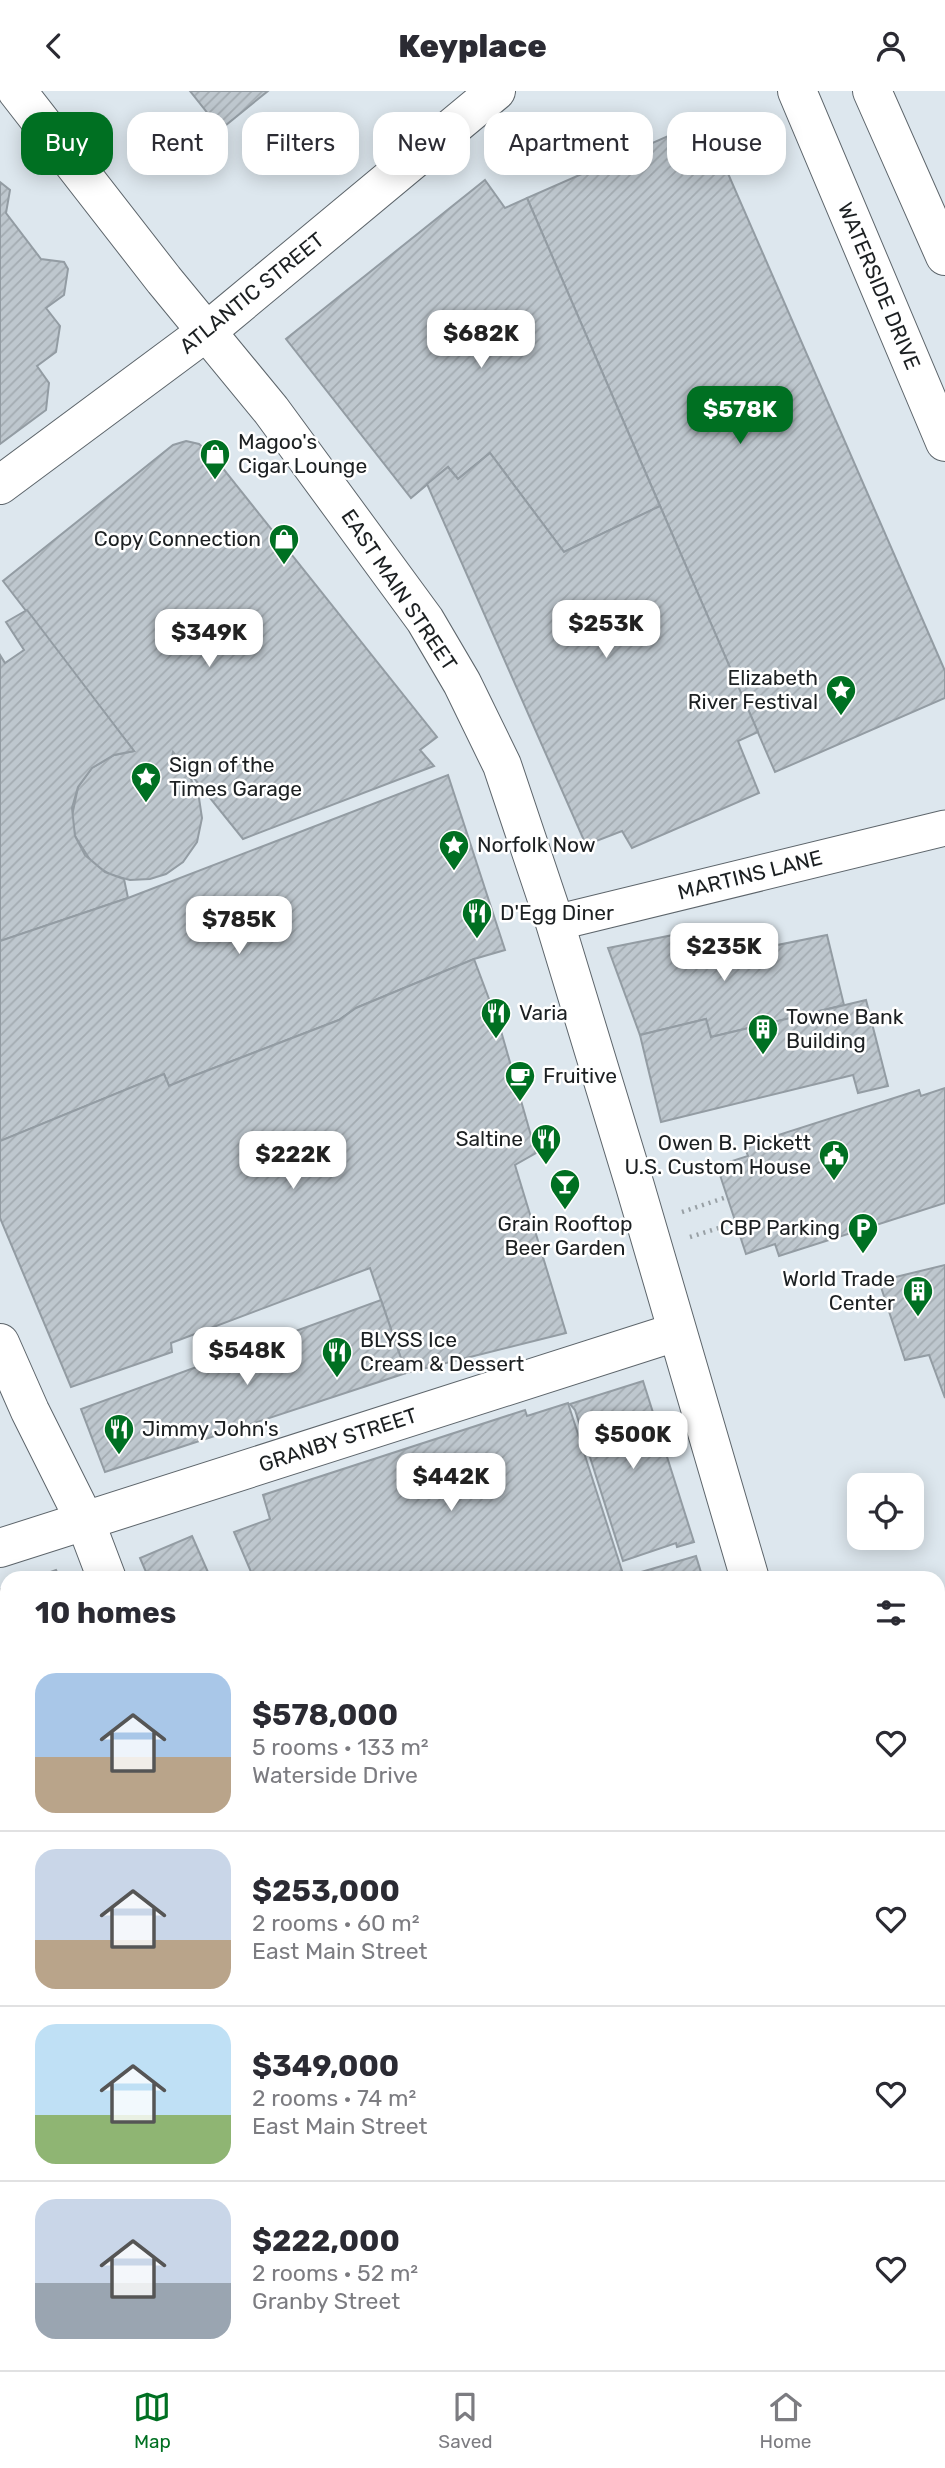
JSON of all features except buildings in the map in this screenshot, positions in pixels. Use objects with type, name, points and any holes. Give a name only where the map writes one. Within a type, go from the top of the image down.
[{"type":"street","points":[[0,104],[17,91]]},
{"type":"street","name":"EAST MAIN STREET","points":[[17,91],[206,332],[271,410],[437,641],[462,683],[502,765],[555,923],[748,1571]]},
{"type":"street","name":"ATLANTIC STREET","points":[[0,485],[206,332],[496,91]]},
{"type":"street","name":"WATERSIDE DRIVE","points":[[797,91],[945,442]]},
{"type":"street","points":[[872,91],[945,256]]},
{"type":"street","name":"MARTINS LANE","points":[[555,923],[945,828]]},
{"type":"street","name":"GRANBY STREET","points":[[0,1548],[676,1332]]},
{"type":"street","points":[[0,1343],[30,1411],[85,1521],[104,1571]]},
{"type":"path","points":[[682,1212],[727,1197]]},
{"type":"path","points":[[690,1237],[736,1223]]},
{"type":"place","name":"Magoo's Cigar Lounge","points":[[215,481]]},
{"type":"place","name":"Copy Connection","points":[[284,566]]},
{"type":"place","name":"Elizabeth River Festival","points":[[841,717]]},
{"type":"place","name":"Sign of the Times Garage","points":[[146,804]]},
{"type":"place","name":"Norfolk Now","points":[[454,872]]},
{"type":"place","name":"D'Egg Diner","points":[[477,940]]},
{"type":"place","name":"Varia","points":[[496,1040]]},
{"type":"place","name":"Towne Bank Building","points":[[763,1056]]},
{"type":"place","name":"Fruitive","points":[[520,1103]]},
{"type":"place","name":"Saltine","points":[[546,1166]]},
{"type":"place","name":"Owen B. Pickett U.S. Custom House","points":[[834,1182]]},
{"type":"place","name":"Grain Rooftop Beer Garden","points":[[565,1211]]},
{"type":"place","name":"CBP Parking","points":[[863,1255]]},
{"type":"place","name":"World Trade Center","points":[[918,1318]]},
{"type":"place","name":"BLYSS Ice Cream & Dessert","points":[[337,1379]]},
{"type":"place","name":"Jimmy John's","points":[[119,1456]]}]
